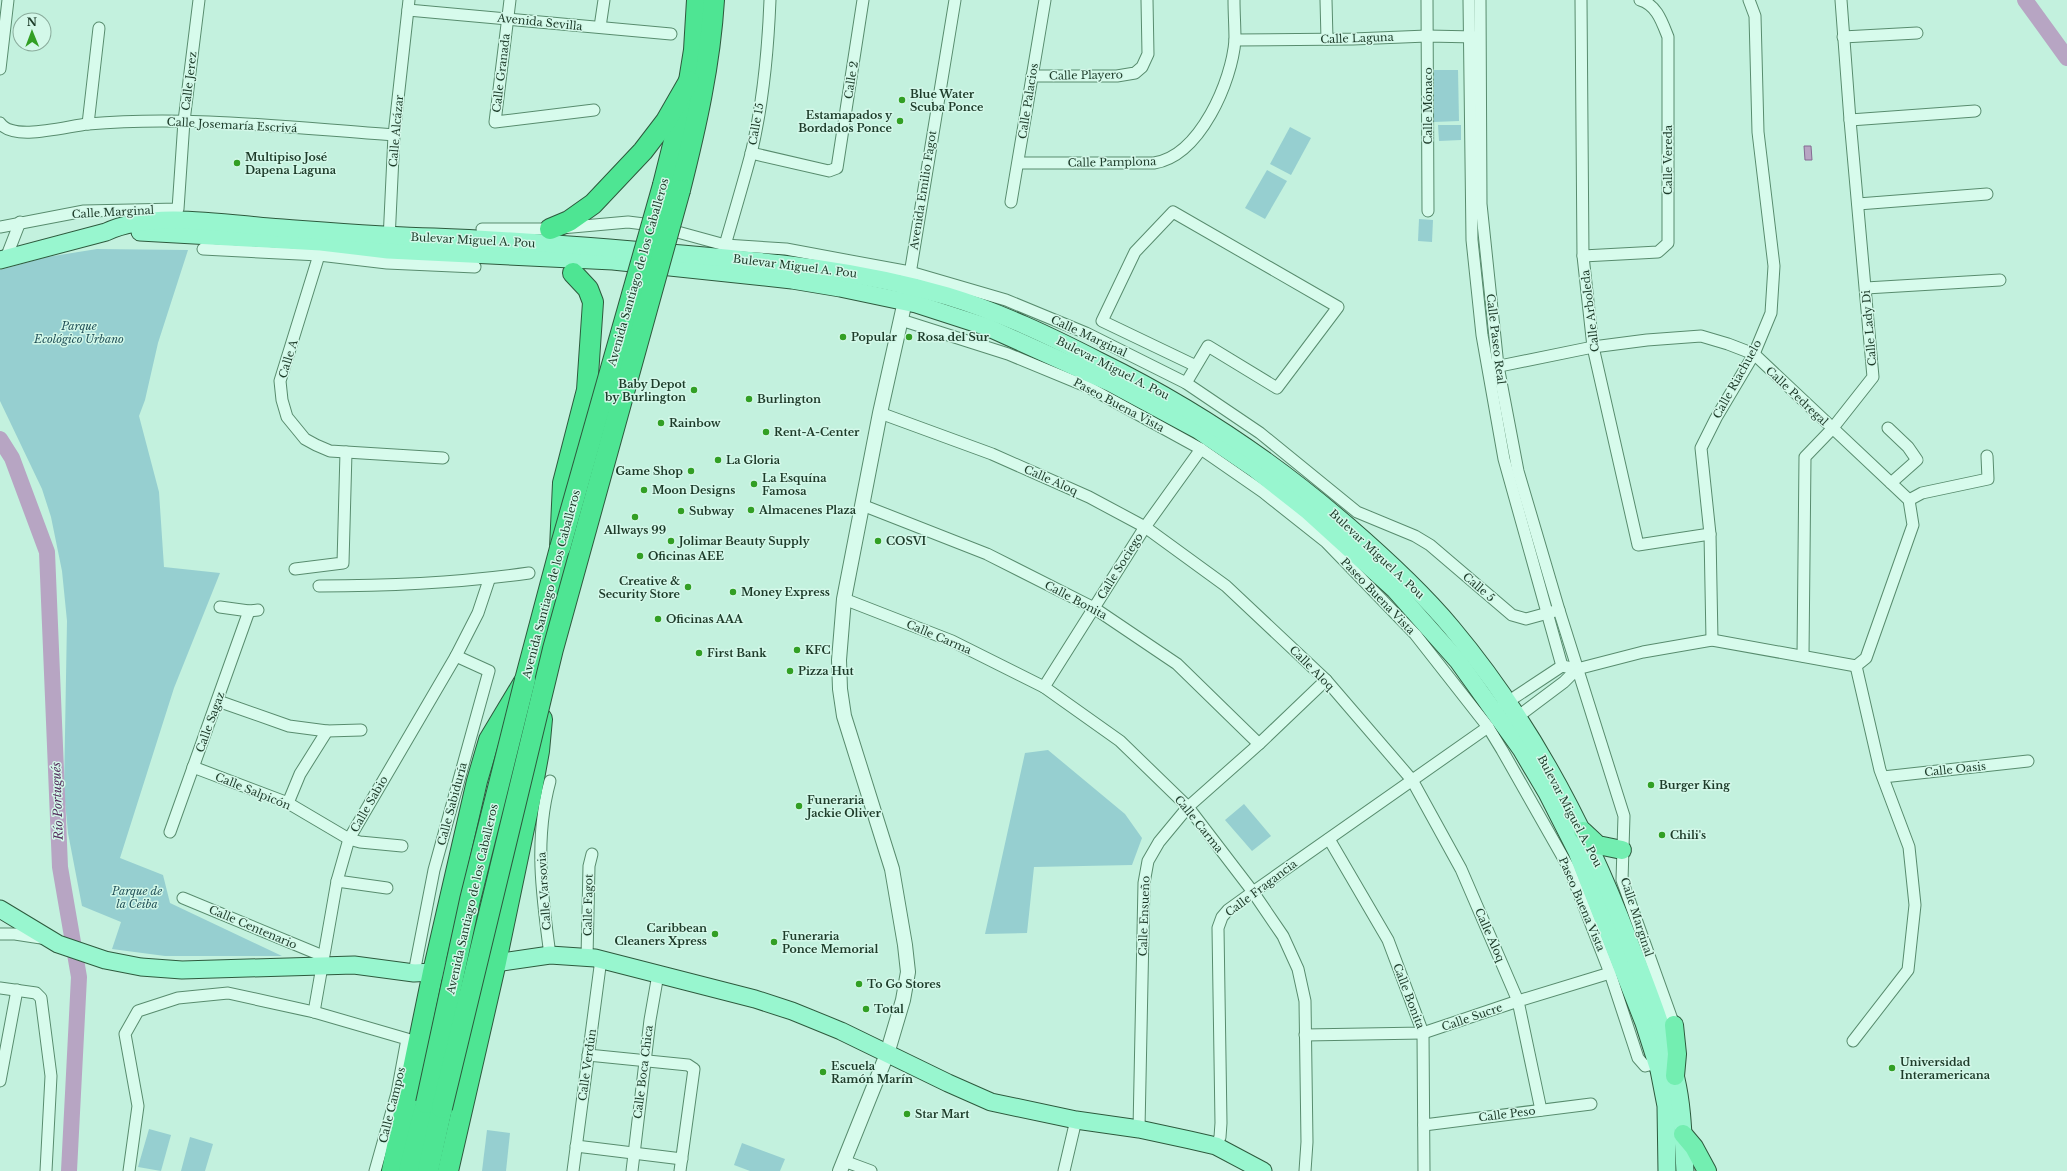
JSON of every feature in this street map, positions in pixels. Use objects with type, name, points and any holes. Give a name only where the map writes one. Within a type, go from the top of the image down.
[{"type":"highway","name":"Avenida Santiago de los Caballeros","points":[[409,1171],[434,1105],[582,542],[672,188],[694,50],[697,0]]},
{"type":"highway","name":"Avenida Santiago de los Caballeros","points":[[428,1171],[434,1105],[470,900],[525,680],[560,548],[672,188],[700,112],[709,58],[714,0]]},
{"type":"highway","points":[[550,229],[569,221],[593,204],[638,157],[658,132],[689,81]]},
{"type":"highway","points":[[560,548],[563,483],[587,390],[592,302],[588,289],[573,273]]},
{"type":"highway","points":[[392,1171],[419,1048],[433,972],[464,832],[489,740],[525,680]]},
{"type":"highway","points":[[448,1171],[496,962],[539,751],[544,684]]},
{"type":"highway","points":[[1583,832],[1598,845],[1622,850]]},
{"type":"highway","points":[[1674,1025],[1677,1054],[1675,1076]]},
{"type":"highway","points":[[1683,1134],[1694,1147],[1707,1171]]},
{"type":"main road","name":"Bulevar Miguel A. Pou","points":[[3,259],[106,232],[150,232],[321,242],[388,249],[613,261],[792,280],[908,287],[942,311],[987,326],[1111,382],[1198,430],[1234,454],[1307,510],[1395,590],[1500,707],[1503,724],[1521,749],[1547,793],[1577,852],[1644,1023],[1657,1063],[1666,1106],[1667,1171]]},
{"type":"main road","name":"Bulevar Miguel A. Pou","points":[[1503,724],[1559,786],[1583,832],[1611,894],[1656,1013],[1675,1076],[1681,1108],[1685,1171]]},
{"type":"main road","points":[[0,909],[22,930],[48,938],[84,954],[141,967],[182,970],[322,961],[414,973],[433,972],[550,955],[594,958],[660,973],[755,999],[792,1011],[841,1031],[991,1102],[1076,1120],[1139,1129],[1216,1146],[1263,1171]]},
{"type":"main road","points":[[1656,1171],[1667,1142]]},
{"type":"street","points":[[0,69],[8,0]]},
{"type":"street","name":"Calle Jerez","points":[[178,209],[184,121],[199,0]]},
{"type":"street","name":"Calle Granada","points":[[510,0],[495,122],[594,110]]},
{"type":"street","points":[[600,28],[604,0]]},
{"type":"street","name":"Calle 15","points":[[725,245],[751,153],[766,67],[770,0]]},
{"type":"street","name":"Calle 2","points":[[751,153],[829,171],[837,168],[863,0]]},
{"type":"street","name":"Avenida Emilio Fagot","points":[[908,287],[955,0]]},
{"type":"street","name":"Calle Palacios","points":[[1011,202],[1019,163],[1045,0]]},
{"type":"street","name":"Calle Playero","points":[[1032,76],[1117,76],[1135,73],[1142,67],[1148,54],[1147,0]]},
{"type":"street","name":"Calle Pamplona","points":[[1019,163],[1154,163],[1172,156],[1192,140],[1208,117],[1225,84],[1235,40],[1234,0]]},
{"type":"street","points":[[1326,0],[1327,39]]},
{"type":"street","name":"Calle Mónaco","points":[[1427,0],[1428,212]]},
{"type":"street","name":"Calle Paseo Real","points":[[1469,0],[1475,37]]},
{"type":"street","name":"Calle Paseo Real","points":[[1480,0],[1475,37],[1472,240],[1482,335],[1493,367],[1504,459],[1553,612],[1577,668]]},
{"type":"street","name":"Calle Arboleda","points":[[1581,0],[1583,256],[1593,347],[1638,545],[1710,534]]},
{"type":"street","name":"Calle Vereda","points":[[1583,256],[1658,252],[1668,243],[1668,37],[1660,15],[1645,2],[1640,0]]},
{"type":"street","name":"Calle Riachuelo","points":[[1712,640],[1710,534],[1701,448],[1716,418],[1754,354],[1770,313],[1774,266],[1758,132],[1755,16],[1749,0]]},
{"type":"street","name":"Calle Lady Di","points":[[1803,656],[1805,457],[1832,429],[1873,377],[1841,0]]},
{"type":"street","name":"Avenida Sevilla","points":[[408,5],[508,18],[671,34]]},
{"type":"street","name":"Calle Alcázar","points":[[388,249],[394,135],[408,5]]},
{"type":"street","points":[[1903,23],[1904,34]]},
{"type":"street","points":[[88,124],[99,28]]},
{"type":"street","points":[[1843,37],[1917,33]]},
{"type":"street","name":"Calle Laguna","points":[[1235,40],[1427,36],[1475,37]]},
{"type":"street","points":[[1850,120],[1970,112],[1964,101]]},
{"type":"street","name":"Calle Josemaría Escrivá","points":[[0,123],[10,131],[23,133],[88,124],[184,121],[394,135]]},
{"type":"street","points":[[1858,204],[1987,194]]},
{"type":"street","name":"Calle Marginal","points":[[0,227],[84,211],[178,209]]},
{"type":"street","points":[[1186,384],[1208,346],[1277,388],[1338,307],[1173,212],[1135,252],[1102,321],[1196,366]]},
{"type":"street","points":[[3,259],[20,222]]},
{"type":"street","name":"Calle Marginal","points":[[482,229],[550,229],[628,222],[652,225],[725,245],[786,249],[908,287],[1013,303],[1086,333],[1186,384],[1260,433],[1357,512],[1407,533]]},
{"type":"street","points":[[203,248],[319,255],[388,249],[475,267]]},
{"type":"street","name":"Calle A","points":[[319,255],[280,381],[282,400],[287,417],[304,439],[330,451],[443,458]]},
{"type":"street","points":[[1866,288],[2000,280]]},
{"type":"street","points":[[871,1171],[842,1166],[887,1054],[903,1000],[908,972],[892,869],[844,716],[840,689],[839,660],[844,600],[880,413],[908,287]]},
{"type":"street","name":"Paseo Buena Vista","points":[[901,320],[1008,354],[1080,384],[1201,449],[1263,492],[1326,542],[1503,724],[1568,868],[1610,973],[1638,1058],[1645,1066],[1657,1063]]},
{"type":"street","name":"Calle Pedregal","points":[[1493,367],[1593,347],[1648,340],[1702,336],[1728,344],[1754,354],[1909,500]]},
{"type":"street","name":"Calle Aloq","points":[[880,413],[992,454],[1090,497],[1145,527],[1226,586],[1326,680],[1412,780],[1461,869],[1518,1000],[1541,1110]]},
{"type":"street","points":[[1888,428],[1908,447],[1917,460],[1891,483]]},
{"type":"street","name":"Calle Sociego","points":[[1044,687],[1145,527],[1201,449]]},
{"type":"street","points":[[295,569],[343,563],[346,452]]},
{"type":"street","points":[[1500,707],[1562,666],[1577,668],[1644,652],[1712,640],[1856,666],[1866,658],[1913,525],[1909,500],[1922,493],[1988,479],[1987,456]]},
{"type":"street","name":"Calle Bonita","points":[[862,505],[987,554],[1094,608],[1177,664],[1259,744]]},
{"type":"street","name":"Calle 5","points":[[1407,533],[1430,545],[1512,615],[1526,618],[1553,612]]},
{"type":"street","points":[[319,586],[385,586],[489,580],[529,573]]},
{"type":"street","name":"Calle Sabio","points":[[314,1012],[337,881],[349,839],[456,656],[478,613],[489,580]]},
{"type":"street","name":"Calle Carma","points":[[844,600],[952,641],[1044,687],[1120,741],[1188,807],[1283,936],[1298,969],[1305,1001],[1307,1142],[1305,1171]]},
{"type":"street","name":"Calle Sagaz","points":[[170,832],[193,767],[253,611],[220,607]]},
{"type":"street","name":"Calle Paseo Real","points":[[1553,612],[1562,666]]},
{"type":"street","name":"Calle Sabiduría","points":[[414,973],[434,870],[489,670],[456,656]]},
{"type":"street","points":[[1853,1041],[1908,970],[1915,905],[1909,847],[1883,777],[1856,666]]},
{"type":"street","name":"Calle Marginal","points":[[1577,668],[1624,816],[1622,880],[1674,1025]]},
{"type":"street","name":"Calle Fragancia","points":[[1216,1146],[1220,1137],[1221,1123],[1218,928],[1222,917],[1228,910],[1252,892],[1412,780],[1503,724],[1564,682],[1577,668]]},
{"type":"street","name":"Calle Ensueño","points":[[1139,1129],[1144,883],[1148,861],[1159,842],[1188,807],[1259,744],[1326,680]]},
{"type":"street","points":[[218,701],[289,726],[327,731],[361,730]]},
{"type":"street","points":[[288,803],[300,774],[327,731]]},
{"type":"street","name":"Calle Oasis","points":[[1883,777],[2028,761]]},
{"type":"street","name":"Calle Salpicón","points":[[193,767],[288,803],[349,839],[360,842],[402,846]]},
{"type":"street","name":"Calle Varsovia","points":[[550,781],[544,803],[540,854],[541,880],[550,955]]},
{"type":"street","name":"Calle Bonita","points":[[1329,839],[1388,940],[1423,1034],[1424,1171]]},
{"type":"street","name":"Calle Fagot","points":[[592,854],[589,866],[594,958]]},
{"type":"street","points":[[337,881],[387,888]]},
{"type":"street","name":"Calle Centenario","points":[[183,898],[322,961]]},
{"type":"street","points":[[0,934],[22,930]]},
{"type":"street","name":"Calle Verdún","points":[[573,1171],[588,1055],[594,958]]},
{"type":"street","name":"Calle Boca Chica","points":[[632,1171],[644,1060],[656,980],[660,973]]},
{"type":"street","name":"Calle Sucre","points":[[1305,1035],[1423,1034],[1518,1000],[1610,973]]},
{"type":"street","points":[[0,988],[40,995],[50,1076],[46,1171]]},
{"type":"street","points":[[0,1080],[17,990]]},
{"type":"street","points":[[129,1171],[138,1106],[125,1034],[138,1011],[178,998],[228,993],[314,1012]]},
{"type":"street","name":"Calle Campos","points":[[314,1012],[407,1039],[397,1092],[375,1171]]},
{"type":"street","points":[[588,1055],[688,1065],[694,1069],[680,1171]]},
{"type":"street","name":"Calle Peso","points":[[1424,1125],[1590,1104]]},
{"type":"street","points":[[1064,1171],[1076,1120]]},
{"type":"street","points":[[576,1146],[682,1159]]},
{"type":"green space","points":[[1434,70],[1458,70],[1459,121],[1434,122]]},
{"type":"green space","points":[[1438,125],[1461,125],[1461,140],[1439,141]]},
{"type":"green space","points":[[1290,127],[1311,138],[1291,175],[1270,164]]},
{"type":"green space","points":[[1267,170],[1287,181],[1265,219],[1245,208]]},
{"type":"green space","points":[[1419,219],[1433,220],[1432,242],[1418,241]]},
{"type":"green space","name":"Parque Ecológico Urbano","points":[[97,249],[188,250],[158,343],[145,400],[139,416],[159,492],[164,567],[220,573],[174,688],[120,858],[163,875],[170,903],[282,956],[165,956],[112,949],[121,922],[82,906],[68,833],[64,791],[67,621],[62,571],[51,517],[42,489],[0,401],[0,270],[47,257]]},
{"type":"green space","points":[[1048,750],[1125,814],[1142,838],[1132,865],[1034,867],[1027,933],[985,934],[1025,753]]},
{"type":"green space","points":[[1244,804],[1271,836],[1252,851],[1225,820]]},
{"type":"green space","points":[[149,1129],[171,1135],[161,1171],[138,1167]]},
{"type":"green space","points":[[487,1130],[510,1133],[506,1171],[482,1171]]},
{"type":"green space","points":[[190,1137],[213,1144],[205,1171],[181,1171]]},
{"type":"green space","points":[[742,1143],[785,1159],[780,1171],[750,1171],[734,1165]]},
{"type":"shaded area","points":[[1804,146],[1811,146],[1812,160],[1805,160]]},
{"type":"waterway","points":[[2025,0],[2067,58]]},
{"type":"waterway","name":"Río Portugués","points":[[0,439],[12,458],[47,552],[60,867],[79,977],[69,1171]]},
{"type":"place","name":"Blue Water Scuba Ponce","points":[[902,100]]},
{"type":"place","name":"Estamapados y Bordados Ponce","points":[[900,121]]},
{"type":"place","name":"Multipiso José Dapena Laguna","points":[[237,163]]},
{"type":"place","name":"Popular","points":[[843,337]]},
{"type":"place","name":"Rosa del Sur","points":[[909,337]]},
{"type":"place","name":"Baby Depot by Burlington","points":[[694,390]]},
{"type":"place","name":"Burlington","points":[[749,399]]},
{"type":"place","name":"Rainbow","points":[[661,423]]},
{"type":"place","name":"Rent-A-Center","points":[[766,432]]},
{"type":"place","name":"La Gloria","points":[[718,460]]},
{"type":"place","name":"Game Shop","points":[[691,471]]},
{"type":"place","name":"La Esquína Famosa","points":[[754,484]]},
{"type":"place","name":"Moon Designs","points":[[644,490]]},
{"type":"place","name":"Almacenes Plaza","points":[[751,510]]},
{"type":"place","name":"Subway","points":[[681,511]]},
{"type":"place","name":"Allways 99","points":[[635,517]]},
{"type":"place","name":"Jolimar Beauty Supply","points":[[671,541]]},
{"type":"place","name":"COSVI","points":[[878,541]]},
{"type":"place","name":"Oficinas AEE","points":[[640,556]]},
{"type":"place","name":"Creative & Security Store","points":[[688,587]]},
{"type":"place","name":"Money Express","points":[[733,592]]},
{"type":"place","name":"Oficinas AAA","points":[[658,619]]},
{"type":"place","name":"KFC","points":[[797,650]]},
{"type":"place","name":"First Bank","points":[[699,653]]},
{"type":"place","name":"Pizza Hut","points":[[790,671]]},
{"type":"place","name":"Burger King","points":[[1651,785]]},
{"type":"place","name":"Funeraria Jackie Oliver","points":[[799,806]]},
{"type":"place","name":"Chili's","points":[[1662,835]]},
{"type":"place","name":"Caribbean Cleaners Xpress","points":[[715,934]]},
{"type":"place","name":"Funeraria Ponce Memorial","points":[[774,942]]},
{"type":"place","name":"To Go Stores","points":[[859,984]]},
{"type":"place","name":"Total","points":[[866,1009]]},
{"type":"place","name":"Universidad Interamericana","points":[[1892,1068]]},
{"type":"place","name":"Escuela Ramón Marín","points":[[823,1072]]},
{"type":"place","name":"Star Mart","points":[[907,1114]]},
{"type":"park label","name":"Parque de la Ceiba","points":[[137,897]]}]
